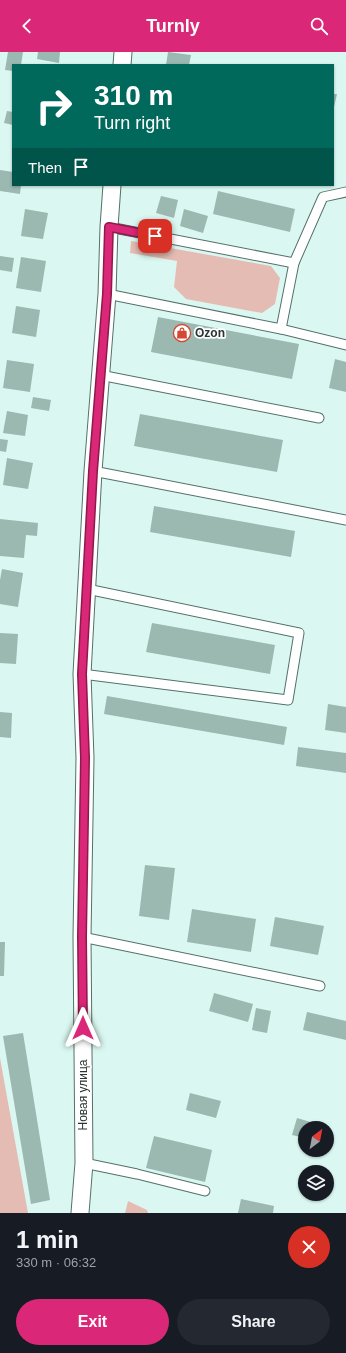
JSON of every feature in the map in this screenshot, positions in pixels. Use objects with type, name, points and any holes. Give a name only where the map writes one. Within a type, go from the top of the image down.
[{"type":"street","points":[[122,64],[123,52]]},
{"type":"street","name":"Новая улица","points":[[80,1213],[84,1163],[82,937],[85,758],[82,674],[93,471],[107,294],[112,186]]},
{"type":"lane","points":[[281,330],[294,263],[323,197],[346,192]]},
{"type":"lane","points":[[109,227],[294,263]]},
{"type":"lane","points":[[107,294],[346,345]]},
{"type":"lane","points":[[100,375],[319,418]]},
{"type":"lane","points":[[93,471],[346,520]]},
{"type":"lane","points":[[82,674],[288,700],[299,633],[87,589]]},
{"type":"lane","points":[[82,937],[320,986]]},
{"type":"lane","points":[[84,1163],[137,1174],[205,1191]]},
{"type":"shaded area","points":[[131,241],[271,266],[280,278],[275,304],[262,313],[186,299],[174,287],[177,261],[130,253]]},
{"type":"shaded area","points":[[0,1058],[28,1213],[0,1213]]},
{"type":"shaded area","points":[[128,1201],[147,1210],[148,1213],[125,1213]]},
{"type":"building","points":[[8,52],[23,52],[21,64],[12,64],[12,71],[5,70]]},
{"type":"building","points":[[38,52],[60,52],[59,63],[37,59]]},
{"type":"building","points":[[168,52],[191,55],[189,64],[166,64]]},
{"type":"building","points":[[334,94],[337,94],[334,107]]},
{"type":"building","points":[[7,111],[12,112],[12,125],[4,123]]},
{"type":"building","points":[[0,170],[12,172],[12,186],[21,186],[20,194],[0,191]]},
{"type":"building","points":[[218,191],[295,209],[290,232],[213,214]]},
{"type":"building","points":[[161,196],[178,200],[174,218],[156,213]]},
{"type":"building","points":[[25,209],[48,213],[43,239],[21,236]]},
{"type":"building","points":[[184,209],[208,216],[203,233],[180,226]]},
{"type":"building","points":[[0,256],[14,258],[12,272],[0,270]]},
{"type":"building","points":[[21,257],[46,261],[41,292],[16,288]]},
{"type":"building","points":[[16,306],[40,310],[36,337],[12,333]]},
{"type":"building","points":[[158,317],[299,344],[292,379],[151,352]]},
{"type":"building","points":[[335,359],[346,362],[346,392],[329,388]]},
{"type":"building","points":[[7,360],[34,364],[30,392],[3,388]]},
{"type":"building","points":[[33,397],[51,400],[49,411],[31,408]]},
{"type":"building","points":[[7,411],[28,415],[25,436],[3,433]]},
{"type":"building","points":[[140,414],[283,440],[277,472],[134,446]]},
{"type":"building","points":[[0,439],[8,440],[6,452],[0,451]]},
{"type":"building","points":[[7,458],[33,463],[28,489],[3,485]]},
{"type":"building","points":[[154,506],[295,531],[291,557],[150,532]]},
{"type":"building","points":[[0,519],[38,523],[37,536],[26,535],[24,558],[0,556]]},
{"type":"building","points":[[2,569],[23,573],[18,607],[0,604],[0,580]]},
{"type":"building","points":[[152,623],[275,645],[270,674],[146,652]]},
{"type":"building","points":[[0,633],[18,634],[16,664],[0,663]]},
{"type":"building","points":[[107,696],[287,727],[284,745],[104,714]]},
{"type":"building","points":[[328,704],[346,707],[346,733],[325,730]]},
{"type":"building","points":[[0,712],[12,713],[11,738],[0,737]]},
{"type":"building","points":[[298,747],[346,753],[346,773],[296,766]]},
{"type":"building","points":[[145,865],[175,868],[169,920],[139,916]]},
{"type":"building","points":[[192,909],[256,919],[251,952],[187,942]]},
{"type":"building","points":[[275,917],[324,926],[318,955],[270,946]]},
{"type":"building","points":[[0,942],[5,942],[4,976],[0,976]]},
{"type":"building","points":[[214,993],[253,1004],[248,1022],[209,1011]]},
{"type":"building","points":[[256,1008],[271,1011],[267,1033],[252,1030]]},
{"type":"building","points":[[307,1012],[346,1021],[346,1040],[303,1030]]},
{"type":"building","points":[[23,1033],[50,1200],[31,1204],[3,1036]]},
{"type":"building","points":[[190,1093],[221,1101],[216,1118],[186,1110]]},
{"type":"building","points":[[297,1118],[307,1121],[298,1121],[298,1136],[292,1135]]},
{"type":"building","points":[[154,1136],[212,1150],[205,1182],[146,1168]]},
{"type":"building","points":[[241,1199],[274,1206],[273,1213],[238,1213]]},
{"type":"place","name":"Ozon","points":[[182,333]]},
{"type":"route","points":[[83,1028],[82,937],[85,758],[82,674],[93,471],[107,294],[109,227],[155,236]]}]
